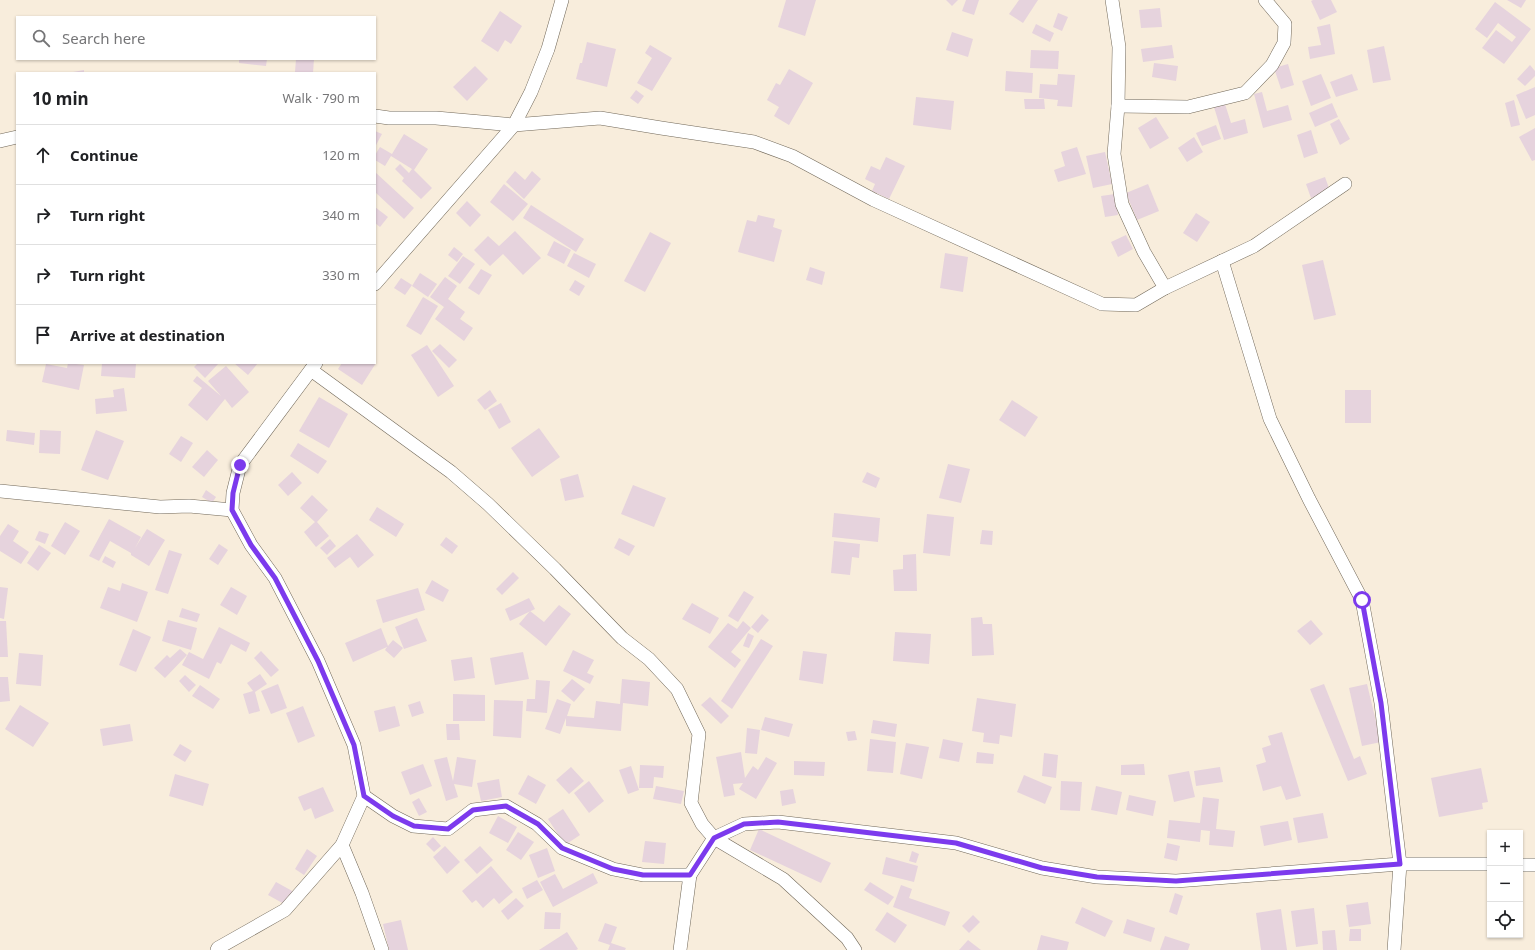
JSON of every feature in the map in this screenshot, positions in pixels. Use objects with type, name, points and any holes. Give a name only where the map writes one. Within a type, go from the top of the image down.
[{"type":"street","points":[[376,283],[514,125],[531,92],[548,49],[562,0]]},
{"type":"street","points":[[1112,0],[1119,47],[1118,106],[1114,154],[1122,204],[1144,252],[1165,288]]},
{"type":"street","points":[[1118,106],[1188,107],[1245,93],[1272,65],[1284,43],[1285,24],[1265,0]]},
{"type":"street","points":[[376,116],[389,118],[436,118],[514,125],[600,118],[754,142],[792,156],[874,200],[1102,304],[1136,305],[1165,288],[1254,246],[1345,184]]},
{"type":"street","points":[[0,141],[16,137]]},
{"type":"street","points":[[1222,261],[1270,419],[1309,499],[1362,600],[1381,703],[1400,864],[1394,950]]},
{"type":"street","points":[[217,950],[218,948],[285,910],[342,846],[364,796],[354,745],[318,661],[275,578],[251,545],[232,510],[233,493],[240,465],[314,366],[456,477],[488,504],[555,569],[622,638],[649,659],[677,689],[699,734],[691,803],[702,824],[714,838],[784,879],[847,938],[855,950]]},
{"type":"street","points":[[0,491],[160,506],[188,506],[232,510]]},
{"type":"street","points":[[364,796],[393,816],[414,826],[448,829],[473,810],[506,806],[538,824],[562,848],[613,869],[643,875],[690,875]]},
{"type":"street","points":[[680,950],[690,875],[714,838],[744,824],[778,822],[956,843],[1042,868],[1097,877],[1176,881],[1400,864],[1487,864]]},
{"type":"street","points":[[342,846],[362,893],[382,950]]},
{"type":"street","points":[[1523,865],[1535,865]]},
{"type":"building","points":[[786,0],[816,0],[805,36],[778,27]]},
{"type":"building","points":[[946,0],[958,0],[952,6]]},
{"type":"building","points":[[966,0],[979,0],[974,15],[962,11]]},
{"type":"building","points":[[1019,0],[1038,0],[1023,23],[1009,14]]},
{"type":"building","points":[[1331,0],[1337,12],[1320,20],[1311,1]]},
{"type":"building","points":[[1507,0],[1526,0],[1521,8]]},
{"type":"building","points":[[1495,2],[1531,29],[1504,64],[1482,48],[1496,30],[1512,42],[1516,37],[1498,23],[1487,38],[1475,29]]},
{"type":"building","points":[[1160,8],[1162,27],[1141,28],[1139,10]]},
{"type":"building","points":[[500,11],[522,26],[511,44],[505,40],[498,52],[481,41]]},
{"type":"building","points":[[1058,13],[1068,17],[1062,31],[1053,27]]},
{"type":"building","points":[[1036,24],[1054,33],[1050,42],[1032,33]]},
{"type":"building","points":[[1330,24],[1335,54],[1310,59],[1308,47],[1321,45],[1317,27]]},
{"type":"building","points":[[952,32],[973,39],[968,57],[946,50]]},
{"type":"building","points":[[587,42],[616,49],[607,87],[576,79]]},
{"type":"building","points":[[650,45],[672,58],[652,91],[637,83],[652,58],[645,53]]},
{"type":"building","points":[[1172,45],[1174,58],[1143,62],[1141,49]]},
{"type":"building","points":[[1384,46],[1391,80],[1373,83],[1367,50]]},
{"type":"building","points":[[1031,50],[1059,51],[1058,69],[1030,68]]},
{"type":"building","points":[[239,60],[267,60],[266,66],[239,63]]},
{"type":"building","points":[[296,60],[314,60],[313,72],[295,72]]},
{"type":"building","points":[[1154,63],[1178,66],[1176,81],[1152,77]]},
{"type":"building","points":[[1288,64],[1294,85],[1281,89],[1274,68]]},
{"type":"building","points":[[1530,65],[1535,71],[1535,76],[1525,86],[1517,79]]},
{"type":"building","points":[[475,66],[488,79],[467,101],[453,87]]},
{"type":"building","points":[[789,69],[813,83],[789,125],[774,116],[779,107],[767,100],[776,83],[780,85]]},
{"type":"building","points":[[84,70],[84,72],[73,72]]},
{"type":"building","points":[[1006,71],[1033,73],[1032,93],[1005,91]]},
{"type":"building","points":[[1058,74],[1075,75],[1072,107],[1057,106],[1058,100],[1039,98],[1040,84],[1057,85]]},
{"type":"building","points":[[1321,74],[1331,98],[1311,106],[1302,81]]},
{"type":"building","points":[[1352,74],[1358,90],[1336,97],[1330,82]]},
{"type":"building","points":[[1535,87],[1535,115],[1526,119],[1516,95]]},
{"type":"building","points":[[636,90],[644,96],[638,104],[630,98]]},
{"type":"building","points":[[1262,92],[1267,111],[1288,105],[1292,120],[1263,128],[1254,94]]},
{"type":"building","points":[[916,97],[954,101],[951,130],[913,125]]},
{"type":"building","points":[[1024,99],[1044,99],[1045,109],[1025,109]]},
{"type":"building","points":[[1514,100],[1520,125],[1511,127],[1505,103]]},
{"type":"building","points":[[1332,103],[1338,117],[1315,127],[1309,113]]},
{"type":"building","points":[[1225,104],[1231,123],[1245,119],[1248,133],[1224,140],[1214,107]]},
{"type":"building","points":[[1156,117],[1169,138],[1150,149],[1138,128]]},
{"type":"building","points":[[1339,119],[1350,139],[1340,145],[1330,124]]},
{"type":"building","points":[[1216,125],[1221,139],[1202,146],[1196,133]]},
{"type":"building","points":[[1535,128],[1535,160],[1532,161],[1519,137]]},
{"type":"building","points":[[1311,130],[1318,153],[1304,158],[1297,135]]},
{"type":"building","points":[[376,131],[382,134],[376,145]]},
{"type":"building","points":[[404,134],[428,149],[414,170],[432,188],[421,199],[402,181],[404,178],[395,169],[400,164],[409,173],[412,169],[391,156],[385,166],[376,161],[376,153],[380,147],[392,154]]},
{"type":"building","points":[[1194,137],[1203,152],[1187,162],[1178,148]]},
{"type":"building","points":[[1077,147],[1086,174],[1058,182],[1054,170],[1065,166],[1061,152]]},
{"type":"building","points":[[1105,152],[1112,184],[1093,188],[1086,156]]},
{"type":"building","points":[[886,157],[905,166],[889,199],[872,191],[875,184],[865,179],[871,166],[880,170]]},
{"type":"building","points":[[515,171],[525,180],[532,171],[541,179],[524,199],[506,182]]},
{"type":"building","points":[[376,173],[414,208],[404,219],[376,193]]},
{"type":"building","points":[[1325,177],[1330,191],[1311,198],[1306,184]]},
{"type":"building","points":[[504,184],[528,204],[513,221],[490,202]]},
{"type":"building","points":[[1148,184],[1159,211],[1137,220],[1126,193]]},
{"type":"building","points":[[1115,194],[1118,215],[1105,217],[1101,196]]},
{"type":"building","points":[[467,201],[481,215],[470,227],[456,213]]},
{"type":"building","points":[[531,205],[584,239],[576,252],[523,218]]},
{"type":"building","points":[[376,208],[388,217],[380,227],[376,224]]},
{"type":"building","points":[[1196,213],[1210,222],[1197,242],[1183,233]]},
{"type":"building","points":[[758,215],[775,219],[773,227],[782,230],[774,262],[738,252],[747,220],[756,222]]},
{"type":"building","points":[[515,231],[541,258],[523,275],[503,254],[490,266],[474,250],[488,236],[499,246]]},
{"type":"building","points":[[650,232],[671,243],[645,292],[624,281]]},
{"type":"building","points":[[1126,235],[1133,249],[1118,257],[1111,242]]},
{"type":"building","points":[[554,241],[571,250],[564,264],[547,255]]},
{"type":"building","points":[[454,247],[463,254],[457,262],[448,255]]},
{"type":"building","points":[[574,253],[596,264],[589,278],[567,266]]},
{"type":"building","points":[[945,253],[968,257],[963,292],[940,288]]},
{"type":"building","points":[[463,256],[475,264],[460,284],[448,276]]},
{"type":"building","points":[[1323,260],[1336,315],[1314,320],[1302,265]]},
{"type":"building","points":[[810,267],[825,272],[822,285],[806,280]]},
{"type":"building","points":[[481,269],[492,275],[479,295],[468,288]]},
{"type":"building","points":[[420,273],[437,284],[428,297],[412,286]]},
{"type":"building","points":[[445,277],[457,286],[448,299],[465,312],[460,319],[473,328],[464,341],[435,319],[444,307],[430,297]]},
{"type":"building","points":[[401,278],[412,285],[405,295],[394,288]]},
{"type":"building","points":[[575,280],[585,286],[579,296],[569,290]]},
{"type":"building","points":[[423,297],[438,306],[421,335],[406,326]]},
{"type":"building","points":[[440,344],[457,360],[449,368],[432,351]]},
{"type":"building","points":[[427,345],[454,386],[438,397],[411,355]]},
{"type":"building","points":[[46,364],[67,368],[68,364],[84,365],[79,390],[42,382]]},
{"type":"building","points":[[102,364],[136,364],[135,378],[101,376]]},
{"type":"building","points":[[197,364],[218,364],[205,378],[194,367]]},
{"type":"building","points":[[235,364],[257,364],[248,375]]},
{"type":"building","points":[[341,364],[375,364],[362,385],[338,369]]},
{"type":"building","points":[[226,366],[249,392],[232,408],[225,399],[207,421],[188,405],[202,388],[193,381],[197,376],[221,396],[208,381]]},
{"type":"building","points":[[124,388],[127,411],[96,414],[95,399],[114,397],[113,390]]},
{"type":"building","points":[[490,390],[497,401],[485,410],[477,400]]},
{"type":"building","points":[[1345,390],[1371,390],[1371,423],[1345,423]]},
{"type":"building","points":[[319,397],[348,414],[329,448],[299,431]]},
{"type":"building","points":[[1012,400],[1038,417],[1025,437],[999,420]]},
{"type":"building","points":[[501,403],[511,422],[499,429],[488,410]]},
{"type":"building","points":[[539,428],[560,457],[532,477],[511,448]]},
{"type":"building","points":[[7,430],[35,433],[34,445],[6,441]]},
{"type":"building","points":[[40,430],[61,431],[60,454],[39,453]]},
{"type":"building","points":[[96,430],[124,441],[108,480],[81,470]]},
{"type":"building","points":[[181,436],[193,443],[181,462],[169,454]]},
{"type":"building","points":[[298,443],[327,461],[318,474],[290,456]]},
{"type":"building","points":[[207,450],[218,460],[204,477],[192,467]]},
{"type":"building","points":[[948,464],[970,469],[961,503],[939,498]]},
{"type":"building","points":[[292,472],[302,483],[288,496],[278,485]]},
{"type":"building","points":[[867,472],[880,478],[876,488],[862,482]]},
{"type":"building","points":[[578,474],[584,497],[565,501],[560,479]]},
{"type":"building","points":[[633,485],[666,498],[654,527],[621,514]]},
{"type":"building","points":[[206,490],[216,497],[212,503],[202,497]]},
{"type":"building","points":[[312,495],[328,510],[317,522],[329,536],[316,547],[304,532],[315,522],[300,508]]},
{"type":"building","points":[[377,507],[404,524],[396,537],[369,520]]},
{"type":"building","points":[[834,513],[880,518],[878,542],[832,537]]},
{"type":"building","points":[[927,514],[954,517],[950,556],[923,553]]},
{"type":"building","points":[[109,519],[141,537],[135,548],[147,529],[165,540],[149,566],[131,555],[131,553],[110,541],[99,561],[89,556]]},
{"type":"building","points":[[65,522],[80,531],[65,555],[51,546]]},
{"type":"building","points":[[8,524],[19,531],[13,541],[29,552],[21,564],[0,551],[0,536]]},
{"type":"building","points":[[982,530],[993,531],[992,545],[980,544]]},
{"type":"building","points":[[39,531],[49,534],[45,544],[35,540]]},
{"type":"building","points":[[357,534],[374,555],[358,568],[350,557],[335,568],[327,558]]},
{"type":"building","points":[[446,537],[458,546],[452,554],[440,545]]},
{"type":"building","points":[[619,538],[635,546],[629,556],[614,548]]},
{"type":"building","points":[[330,539],[336,546],[327,555],[320,548]]},
{"type":"building","points":[[834,541],[860,544],[859,558],[852,557],[850,575],[831,573]]},
{"type":"building","points":[[219,544],[228,550],[218,565],[209,559]]},
{"type":"building","points":[[39,545],[51,553],[38,571],[27,563]]},
{"type":"building","points":[[169,550],[182,554],[168,594],[155,590]]},
{"type":"building","points":[[916,554],[917,591],[894,591],[893,570],[903,569],[903,555]]},
{"type":"building","points":[[105,556],[116,562],[113,568],[102,562]]},
{"type":"building","points":[[513,572],[519,578],[502,595],[496,589]]},
{"type":"building","points":[[432,580],[449,590],[443,602],[425,593]]},
{"type":"building","points":[[122,583],[148,592],[137,622],[100,608],[108,587],[120,591]]},
{"type":"building","points":[[0,587],[8,588],[4,619],[0,618]]},
{"type":"building","points":[[231,587],[247,596],[237,615],[220,605]]},
{"type":"building","points":[[418,588],[425,610],[383,623],[376,600]]},
{"type":"building","points":[[744,591],[754,597],[738,622],[728,616]]},
{"type":"building","points":[[529,598],[535,609],[510,621],[505,609]]},
{"type":"building","points":[[692,603],[719,618],[710,634],[682,619]]},
{"type":"building","points":[[559,605],[571,614],[546,646],[519,624],[530,611],[544,622]]},
{"type":"building","points":[[182,608],[200,614],[197,622],[179,617]]},
{"type":"building","points":[[762,614],[769,620],[758,633],[751,627]]},
{"type":"building","points":[[982,617],[983,624],[992,624],[994,655],[972,656],[971,618]]},
{"type":"building","points":[[417,618],[427,641],[404,649],[395,627]]},
{"type":"building","points":[[168,620],[197,628],[191,650],[162,641]]},
{"type":"building","points":[[1311,620],[1323,634],[1310,645],[1297,631]]},
{"type":"building","points":[[0,621],[6,621],[8,657],[0,657]]},
{"type":"building","points":[[743,621],[751,628],[731,652],[741,660],[735,668],[708,647],[728,623],[737,629]]},
{"type":"building","points":[[219,627],[250,643],[246,652],[231,644],[221,664],[217,662],[209,679],[182,665],[189,652],[203,659]]},
{"type":"building","points":[[381,628],[388,646],[393,640],[403,648],[394,658],[385,650],[387,647],[353,662],[345,643]]},
{"type":"building","points":[[133,629],[151,637],[136,672],[119,665]]},
{"type":"building","points":[[895,632],[931,634],[929,664],[893,661]]},
{"type":"building","points":[[748,633],[754,636],[749,648],[743,646]]},
{"type":"building","points":[[761,639],[773,646],[732,709],[721,701]]},
{"type":"building","points":[[180,649],[187,655],[165,678],[154,668],[167,655],[170,658]]},
{"type":"building","points":[[573,650],[594,660],[587,673],[594,676],[590,684],[563,671]]},
{"type":"building","points":[[261,651],[279,670],[271,677],[254,658]]},
{"type":"building","points":[[803,651],[827,654],[823,684],[799,680]]},
{"type":"building","points":[[523,652],[529,679],[495,685],[490,658]]},
{"type":"building","points":[[19,653],[43,655],[41,686],[16,684]]},
{"type":"building","points":[[472,657],[475,678],[454,681],[451,660]]},
{"type":"building","points":[[260,674],[267,684],[255,692],[260,711],[249,714],[243,694],[253,691],[247,683]]},
{"type":"building","points":[[185,675],[196,685],[189,692],[179,681]]},
{"type":"building","points":[[0,677],[8,677],[10,701],[0,702]]},
{"type":"building","points":[[572,679],[585,689],[574,702],[561,691]]},
{"type":"building","points":[[622,679],[650,682],[648,706],[623,703],[621,731],[566,726],[566,718],[560,734],[545,729],[557,699],[571,704],[567,716],[594,718],[596,701],[620,704]]},
{"type":"building","points":[[536,680],[550,681],[547,713],[526,711],[527,699],[535,699]]},
{"type":"building","points":[[278,684],[287,708],[271,714],[261,691]]},
{"type":"building","points":[[1324,684],[1354,759],[1360,756],[1367,774],[1348,781],[1310,689]]},
{"type":"building","points":[[1367,684],[1381,742],[1362,746],[1349,688]]},
{"type":"building","points":[[200,685],[220,699],[213,709],[192,696]]},
{"type":"building","points":[[453,694],[485,695],[485,721],[453,721]]},
{"type":"building","points":[[710,697],[729,716],[721,724],[701,705]]},
{"type":"building","points":[[977,698],[1016,704],[1012,737],[1000,735],[999,744],[983,742],[984,733],[972,731]]},
{"type":"building","points":[[494,700],[523,701],[521,738],[493,736]]},
{"type":"building","points":[[420,701],[424,713],[412,717],[408,705]]},
{"type":"building","points":[[20,705],[49,723],[33,747],[5,729]]},
{"type":"building","points":[[303,706],[315,736],[298,743],[286,713]]},
{"type":"building","points":[[395,706],[400,726],[379,732],[374,711]]},
{"type":"building","points":[[765,717],[793,724],[789,737],[761,730]]},
{"type":"building","points":[[873,720],[897,724],[895,737],[871,733]]},
{"type":"building","points":[[130,724],[133,741],[103,746],[100,729]]},
{"type":"building","points":[[446,724],[459,724],[460,740],[447,740]]},
{"type":"building","points":[[747,728],[760,730],[757,754],[745,753]]},
{"type":"building","points":[[855,731],[857,740],[848,741],[846,732]]},
{"type":"building","points":[[1282,732],[1301,796],[1286,800],[1281,786],[1263,791],[1256,765],[1266,762],[1262,748],[1271,745],[1268,736]]},
{"type":"building","points":[[870,739],[896,742],[893,773],[867,771]]},
{"type":"building","points":[[943,739],[963,743],[959,762],[939,758]]},
{"type":"building","points":[[906,743],[929,747],[922,779],[900,774]]},
{"type":"building","points":[[180,744],[192,751],[185,762],[173,755]]},
{"type":"building","points":[[741,752],[745,778],[753,766],[758,770],[766,757],[777,763],[756,799],[739,789],[743,783],[733,784],[735,795],[724,797],[716,757]]},
{"type":"building","points":[[977,752],[994,754],[993,764],[976,763]]},
{"type":"building","points":[[1044,753],[1058,755],[1056,778],[1042,776]]},
{"type":"building","points":[[447,757],[453,781],[457,757],[476,760],[472,787],[454,784],[458,797],[446,801],[434,760]]},
{"type":"building","points":[[794,761],[825,762],[824,776],[794,775]]},
{"type":"building","points":[[423,764],[432,786],[410,795],[401,772]]},
{"type":"building","points":[[1144,764],[1145,775],[1121,775],[1121,765]]},
{"type":"building","points":[[640,765],[664,766],[663,778],[654,777],[653,788],[639,788]]},
{"type":"building","points":[[631,766],[639,790],[628,794],[619,770]]},
{"type":"building","points":[[571,767],[584,781],[569,794],[556,780]]},
{"type":"building","points":[[1220,767],[1223,782],[1196,786],[1194,771]]},
{"type":"building","points":[[1481,768],[1488,802],[1482,803],[1483,809],[1439,817],[1431,778]]},
{"type":"building","points":[[1189,771],[1195,797],[1174,802],[1168,775]]},
{"type":"building","points":[[175,774],[209,784],[203,806],[169,796]]},
{"type":"building","points":[[528,775],[546,785],[536,804],[518,794]]},
{"type":"building","points":[[1024,775],[1052,787],[1045,804],[1017,792]]},
{"type":"building","points":[[499,779],[502,797],[481,801],[477,783]]},
{"type":"building","points":[[589,781],[604,801],[589,813],[574,793]]},
{"type":"building","points":[[1061,781],[1082,782],[1080,811],[1060,810]]},
{"type":"building","points":[[656,786],[684,791],[681,804],[653,799]]},
{"type":"building","points":[[1096,786],[1122,792],[1117,815],[1091,810]]},
{"type":"building","points":[[323,787],[334,811],[315,819],[311,808],[304,811],[298,797]]},
{"type":"building","points":[[793,789],[796,803],[782,806],[780,791]]},
{"type":"building","points":[[1129,795],[1156,801],[1153,816],[1126,810]]},
{"type":"building","points":[[1203,797],[1219,799],[1216,829],[1235,831],[1233,847],[1209,845],[1210,831],[1201,830],[1200,842],[1167,838],[1169,820],[1200,823]]},
{"type":"building","points":[[419,798],[427,812],[419,816],[412,802]]},
{"type":"building","points":[[563,809],[580,835],[565,845],[548,819]]},
{"type":"building","points":[[1323,813],[1328,838],[1298,843],[1293,818]]},
{"type":"building","points":[[498,816],[517,827],[508,843],[489,833]]},
{"type":"building","points":[[1288,821],[1292,840],[1264,846],[1260,826]]},
{"type":"building","points":[[759,829],[831,863],[821,883],[750,850]]},
{"type":"building","points":[[518,832],[534,842],[521,860],[506,850]]},
{"type":"building","points":[[433,837],[441,846],[434,852],[426,844]]},
{"type":"building","points":[[645,841],[666,843],[664,864],[642,862]]},
{"type":"building","points":[[1167,843],[1180,846],[1177,861],[1164,858]]},
{"type":"building","points":[[445,846],[460,862],[447,874],[433,857]]},
{"type":"building","points":[[480,846],[493,860],[477,874],[464,860]]},
{"type":"building","points":[[547,848],[555,871],[538,878],[529,855]]},
{"type":"building","points":[[307,849],[317,856],[304,875],[295,869]]},
{"type":"building","points":[[912,851],[919,854],[916,863],[909,861]]},
{"type":"building","points":[[886,857],[918,866],[914,882],[882,874]]},
{"type":"building","points":[[491,866],[513,892],[499,904],[494,898],[483,908],[476,900],[472,903],[462,891]]},
{"type":"building","points":[[593,873],[598,883],[553,907],[540,882],[555,874],[563,889]]},
{"type":"building","points":[[537,880],[543,890],[527,899],[522,888]]},
{"type":"building","points":[[276,882],[294,892],[286,905],[268,895]]},
{"type":"building","points":[[870,882],[894,897],[888,905],[864,890]]},
{"type":"building","points":[[901,885],[912,889],[909,898],[950,912],[945,926],[893,907]]},
{"type":"building","points":[[1175,893],[1183,896],[1177,915],[1169,912]]},
{"type":"building","points":[[516,898],[524,906],[508,920],[501,911]]},
{"type":"building","points":[[1368,902],[1371,924],[1349,927],[1346,905]]},
{"type":"building","points":[[1082,907],[1113,921],[1105,937],[1075,923]]},
{"type":"building","points":[[1314,908],[1318,944],[1296,947],[1291,911]]},
{"type":"building","points":[[1281,909],[1287,950],[1261,950],[1256,913]]},
{"type":"building","points":[[545,912],[561,913],[560,929],[544,929]]},
{"type":"building","points":[[887,912],[907,925],[895,943],[875,930]]},
{"type":"building","points":[[973,915],[980,922],[969,933],[962,926]]},
{"type":"building","points":[[1127,919],[1155,928],[1151,942],[1123,933]]},
{"type":"building","points":[[401,920],[408,950],[389,950],[383,924]]},
{"type":"building","points":[[605,923],[617,927],[611,943],[626,948],[625,950],[608,950],[610,945],[598,941]]},
{"type":"building","points":[[1350,929],[1361,929],[1361,941],[1349,941]]},
{"type":"building","points":[[1335,930],[1337,950],[1323,950],[1322,931]]},
{"type":"building","points":[[567,932],[578,949],[539,950]]},
{"type":"building","points":[[1041,935],[1069,942],[1067,950],[1037,950]]},
{"type":"building","points":[[1165,936],[1190,944],[1188,950],[1160,950]]},
{"type":"building","points":[[968,940],[981,950],[959,950]]},
{"type":"route","points":[[240,465],[233,493],[232,510],[251,545],[275,578],[318,661],[354,745],[364,796],[393,816],[414,826],[448,829],[473,810],[506,806],[538,824],[562,848],[613,869],[643,875],[690,875],[714,838],[744,824],[778,822],[956,843],[1042,868],[1097,877],[1176,881],[1400,864],[1381,703],[1362,600]]}]
